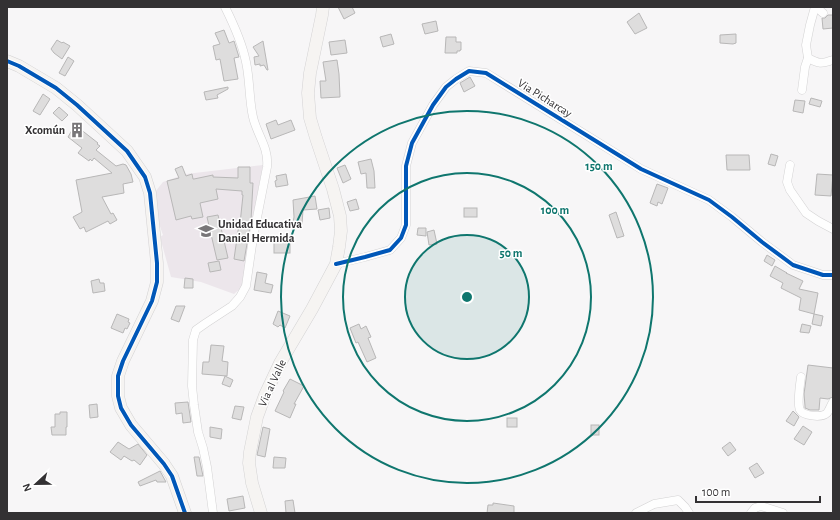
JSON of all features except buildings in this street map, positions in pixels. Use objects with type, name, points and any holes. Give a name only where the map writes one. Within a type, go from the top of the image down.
[{"type":"street","points":[[213,513],[208,467],[198,432],[194,405],[192,386],[193,340],[196,330],[232,306],[240,297],[246,286],[253,238],[268,160],[262,139],[253,118],[246,63],[241,42],[225,7]]},
{"type":"street","name":"Via al Valle","points":[[261,513],[252,483],[249,463],[257,417],[265,395],[280,363],[316,303],[336,264],[341,231],[340,216],[333,189],[310,118],[308,93],[310,73],[323,7]]},
{"type":"street","points":[[802,90],[808,58],[806,45],[810,25],[816,7],[823,13]]},
{"type":"street","points":[[808,58],[822,64],[833,60]]},
{"type":"street","points":[[7,61],[19,66],[50,84],[77,105],[127,151],[145,177],[150,193],[157,262],[157,282],[152,301],[123,361],[118,376],[118,396],[121,408],[132,425],[172,476],[185,513]]},
{"type":"street","name":"Via Picharcay","points":[[336,264],[390,250],[401,238],[406,226],[406,166],[412,143],[433,105],[446,87],[469,71],[486,73],[641,169],[709,200],[793,265],[823,275],[833,275]]},
{"type":"street","points":[[790,165],[787,182],[790,190],[806,213],[833,228]]},
{"type":"street","points":[[801,377],[799,409],[802,412],[812,416],[822,416],[827,413],[833,402]]},
{"type":"street","points":[[636,513],[654,504],[678,500],[689,513]]},
{"type":"street","points":[[751,513],[754,508],[761,506],[783,513]]},
{"type":"shaded area","name":"Unidad Educativa Daniel Hermida","points":[[263,165],[249,237],[242,287],[234,294],[201,282],[171,277],[160,237],[163,235],[158,221],[155,192],[163,182],[186,174]]},
{"type":"cycle path","points":[[7,61],[19,66],[56,88],[77,105],[127,151],[145,177],[150,193],[157,263],[157,282],[152,301],[123,361],[118,376],[118,396],[121,408],[131,425],[164,464],[172,476],[185,513]]},
{"type":"cycle path","points":[[336,264],[390,250],[401,238],[406,225],[406,166],[412,143],[433,105],[446,87],[469,71],[486,73],[641,169],[709,200],[793,265],[823,275],[833,275]]},
{"type":"place","name":"Xcomún","points":[[77,130]]},
{"type":"place","name":"Unidad Educativa Daniel Hermida","points":[[206,231]]}]
